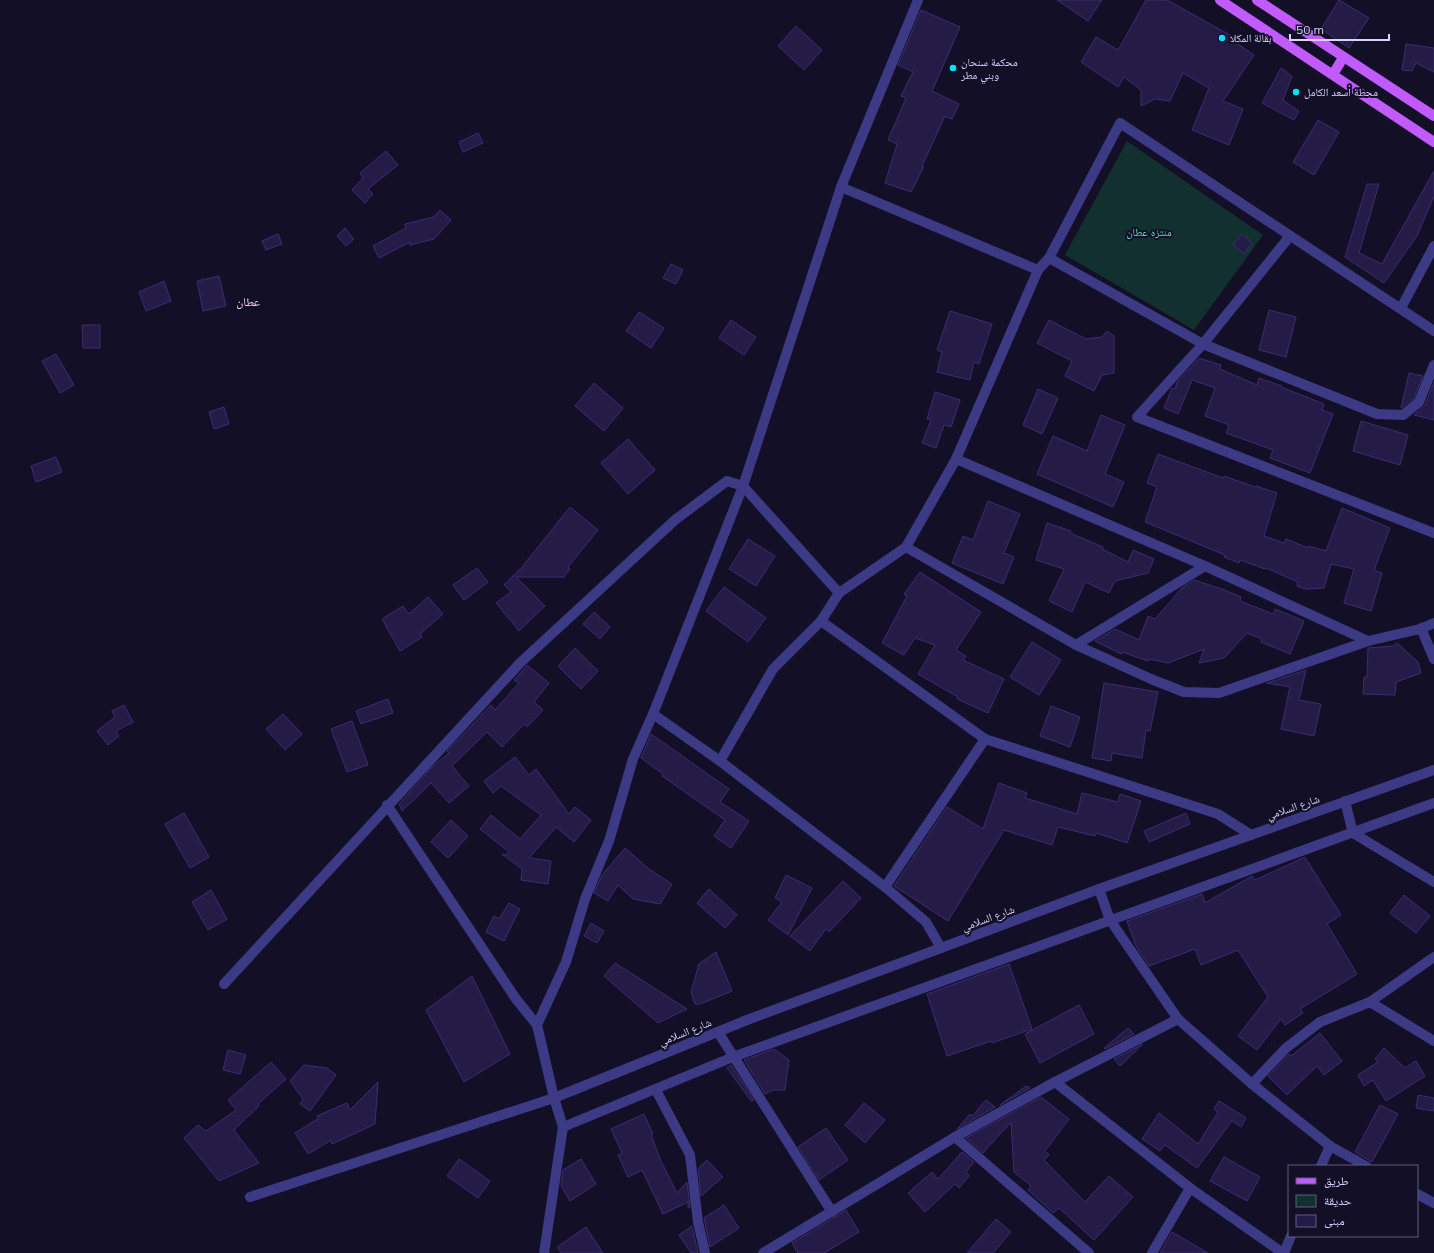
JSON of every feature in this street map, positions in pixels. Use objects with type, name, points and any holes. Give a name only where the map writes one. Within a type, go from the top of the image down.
[{"type":"main road","points":[[1220,0],[1434,142]]},
{"type":"main road","points":[[1257,0],[1343,58],[1434,116]]},
{"type":"main road","points":[[1332,74],[1343,58]]},
{"type":"street","points":[[537,1025],[566,962],[585,899],[609,841],[633,759],[653,714],[743,486],[841,187],[918,0]]},
{"type":"street","points":[[720,761],[773,669],[821,621],[839,593],[906,547],[956,459],[1038,270],[1050,258],[1120,123],[1434,331]]},
{"type":"street","points":[[841,187],[1038,270]]},
{"type":"street","points":[[1290,236],[1202,344],[1137,417],[1434,533]]},
{"type":"street","points":[[1401,308],[1434,246]]},
{"type":"street","points":[[1050,258],[1202,344],[1377,414],[1403,415],[1419,402],[1434,365]]},
{"type":"street","points":[[956,459],[1204,566],[1368,641]]},
{"type":"street","points":[[224,984],[520,662],[675,520],[727,481],[743,486],[839,593]]},
{"type":"street","points":[[906,547],[1076,645],[1150,680],[1184,692],[1219,693],[1368,641],[1421,628],[1434,623]]},
{"type":"street","points":[[1076,645],[1204,566]]},
{"type":"street","points":[[821,621],[984,739],[1218,814],[1251,835]]},
{"type":"street","points":[[1421,628],[1434,659]]},
{"type":"street","points":[[653,714],[720,761],[885,888],[926,922],[941,948]]},
{"type":"street","points":[[885,888],[984,739]]},
{"type":"street","name":"شارع السلامي","points":[[250,1197],[554,1098],[718,1032],[1099,889],[1434,770]]},
{"type":"street","points":[[1345,801],[1353,834],[1434,882]]},
{"type":"street","points":[[563,1127],[733,1057],[1434,804]]},
{"type":"street","points":[[387,805],[516,999],[537,1025],[554,1098],[563,1127],[544,1253]]},
{"type":"street","points":[[1099,889],[1110,920],[1178,1019],[1252,1084],[1330,1146],[1364,1165]]},
{"type":"street","points":[[1252,1084],[1286,1048],[1320,1022],[1370,1002],[1434,957]]},
{"type":"street","points":[[1370,1002],[1434,1041]]},
{"type":"street","points":[[763,1253],[955,1137],[1055,1082],[1178,1019]]},
{"type":"street","points":[[718,1032],[832,1212]]},
{"type":"street","points":[[1055,1082],[1190,1188],[1284,1253],[1291,1237]]},
{"type":"street","points":[[656,1090],[690,1155],[698,1222],[705,1253]]},
{"type":"street","points":[[955,1137],[1089,1253]]},
{"type":"street","points":[[1321,1165],[1330,1146]]},
{"type":"street","points":[[1152,1253],[1190,1188]]},
{"type":"street","points":[[1418,1195],[1434,1203]]},
{"type":"green space","name":"منتزه عطان","points":[[1127,141],[1263,235],[1194,330],[1065,255]]},
{"type":"building","points":[[1057,0],[1102,0],[1088,21]]},
{"type":"building","points":[[1146,0],[1167,0],[1230,35],[1229,38],[1254,55],[1223,101],[1243,109],[1229,145],[1192,130],[1209,88],[1183,73],[1170,101],[1155,99],[1141,106],[1141,90],[1124,77],[1118,87],[1081,62],[1096,37],[1118,50]]},
{"type":"building","points":[[1339,0],[1369,18],[1349,48],[1321,29]]},
{"type":"building","points":[[921,10],[960,27],[932,91],[959,104],[952,119],[945,116],[922,166],[924,166],[911,192],[885,183],[897,144],[888,140],[906,98],[901,96],[913,72],[898,65]]},
{"type":"building","points":[[796,26],[822,50],[804,70],[778,46]]},
{"type":"building","points":[[1406,44],[1434,48],[1434,72],[1416,63],[1412,71],[1402,70]]},
{"type":"building","points":[[1281,68],[1292,76],[1283,100],[1299,111],[1294,120],[1262,103]]},
{"type":"building","points":[[1318,120],[1339,132],[1314,175],[1293,162]]},
{"type":"building","points":[[478,133],[483,143],[463,152],[459,142]]},
{"type":"building","points":[[386,151],[398,165],[368,189],[373,194],[365,203],[352,190],[363,178],[360,173]]},
{"type":"building","points":[[1434,171],[1434,196],[1417,236],[1384,283],[1345,257],[1367,184],[1379,184],[1359,253],[1382,264]]},
{"type":"building","points":[[440,210],[451,220],[434,239],[410,245],[410,242],[379,258],[373,246],[406,228],[405,224],[434,217]]},
{"type":"building","points":[[345,228],[354,239],[346,246],[337,236]]},
{"type":"building","points":[[278,234],[282,244],[266,250],[262,241]]},
{"type":"building","points":[[1242,234],[1252,243],[1244,254],[1233,245]]},
{"type":"building","points":[[671,264],[683,270],[676,284],[663,278]]},
{"type":"building","points":[[219,276],[226,306],[203,311],[197,281]]},
{"type":"building","points":[[164,281],[171,301],[146,311],[139,292]]},
{"type":"building","points":[[1269,310],[1296,317],[1286,357],[1259,350]]},
{"type":"building","points":[[950,311],[992,324],[979,364],[974,362],[970,380],[937,372],[942,352],[937,350]]},
{"type":"building","points":[[639,312],[664,328],[651,348],[626,331]]},
{"type":"building","points":[[731,320],[756,337],[744,355],[719,338]]},
{"type":"building","points":[[1049,320],[1086,339],[1102,337],[1107,331],[1114,336],[1114,373],[1102,375],[1094,391],[1065,376],[1072,361],[1037,343]]},
{"type":"building","points":[[82,325],[100,325],[100,348],[83,348]]},
{"type":"building","points":[[56,354],[74,385],[60,393],[42,361]]},
{"type":"building","points":[[1199,358],[1221,365],[1220,369],[1257,385],[1259,378],[1324,404],[1322,410],[1333,414],[1310,473],[1270,458],[1273,450],[1226,433],[1229,425],[1205,416],[1215,388],[1192,380],[1178,414],[1164,408],[1172,388],[1175,389],[1177,382]]},
{"type":"building","points":[[1409,373],[1423,376],[1414,398],[1401,408]]},
{"type":"building","points":[[1434,382],[1434,420],[1414,415],[1425,405]]},
{"type":"building","points":[[594,383],[623,408],[604,431],[575,406]]},
{"type":"building","points":[[1038,389],[1058,398],[1042,434],[1023,425]]},
{"type":"building","points":[[935,392],[960,400],[951,427],[944,425],[936,448],[922,443],[931,420],[927,419]]},
{"type":"building","points":[[224,407],[229,424],[214,429],[209,412]]},
{"type":"building","points":[[1101,415],[1125,425],[1105,474],[1124,482],[1113,507],[1037,474],[1053,436],[1087,451]]},
{"type":"building","points":[[1361,421],[1408,435],[1400,465],[1353,451]]},
{"type":"building","points":[[628,439],[655,470],[628,494],[601,463]]},
{"type":"building","points":[[1158,454],[1223,478],[1224,476],[1277,493],[1264,536],[1284,543],[1286,539],[1308,548],[1309,546],[1326,551],[1342,508],[1390,528],[1374,570],[1382,573],[1371,611],[1344,603],[1354,569],[1331,564],[1324,588],[1306,589],[1297,586],[1298,582],[1266,568],[1265,569],[1240,560],[1239,563],[1224,557],[1225,555],[1145,522],[1157,487],[1147,483]]},
{"type":"building","points":[[56,457],[62,472],[36,482],[31,466]]},
{"type":"building","points":[[988,501],[1020,514],[1004,553],[1014,557],[1003,584],[952,563],[963,536],[973,540]]},
{"type":"building","points":[[570,507],[598,530],[568,567],[570,569],[564,577],[516,577],[545,606],[519,631],[496,603],[511,592],[504,585],[522,567]]},
{"type":"building","points":[[1047,523],[1071,531],[1070,533],[1103,547],[1102,549],[1128,562],[1133,550],[1154,559],[1148,573],[1115,581],[1109,593],[1085,582],[1072,612],[1049,601],[1064,569],[1036,560]]},
{"type":"building","points":[[748,539],[775,556],[756,586],[729,569]]},
{"type":"building","points":[[477,568],[488,582],[464,600],[453,585]]},
{"type":"building","points":[[920,572],[981,612],[956,650],[966,656],[963,660],[1004,679],[988,713],[957,699],[958,697],[918,674],[935,645],[915,638],[904,655],[882,643],[907,596],[904,594]]},
{"type":"building","points":[[1194,580],[1241,597],[1240,601],[1273,614],[1275,609],[1304,621],[1290,654],[1261,642],[1262,639],[1247,633],[1224,658],[1199,663],[1204,649],[1168,663],[1149,659],[1148,661],[1122,652],[1121,654],[1095,641],[1115,629],[1139,640],[1148,616],[1155,619],[1183,587]]},
{"type":"building","points":[[724,587],[766,618],[748,642],[706,611]]},
{"type":"building","points":[[428,597],[443,614],[420,634],[422,637],[400,651],[382,619],[403,606],[409,614]]},
{"type":"building","points":[[594,612],[610,627],[600,639],[583,624]]},
{"type":"building","points":[[1032,642],[1061,660],[1039,695],[1010,677]]},
{"type":"building","points":[[1397,643],[1418,662],[1421,673],[1396,682],[1395,695],[1363,694],[1364,677],[1367,677],[1368,648],[1393,646]]},
{"type":"building","points":[[575,648],[598,671],[581,689],[558,666]]},
{"type":"building","points":[[527,665],[549,683],[534,702],[543,710],[527,727],[524,724],[502,747],[487,732],[452,766],[469,786],[449,803],[431,783],[402,811],[399,804],[433,766],[449,753],[447,751],[491,705],[495,710],[519,683],[514,680]]},
{"type":"building","points":[[1306,670],[1299,700],[1321,704],[1314,736],[1281,729],[1290,687],[1267,683]]},
{"type":"building","points":[[1104,683],[1158,692],[1150,731],[1146,730],[1142,758],[1112,753],[1111,761],[1092,758]]},
{"type":"building","points":[[388,699],[393,713],[361,724],[356,711]]},
{"type":"building","points":[[124,705],[133,722],[116,731],[119,736],[108,745],[97,731],[115,717],[112,711]]},
{"type":"building","points":[[1051,706],[1080,717],[1070,747],[1040,736]]},
{"type":"building","points":[[283,714],[302,734],[285,750],[266,729]]},
{"type":"building","points":[[352,721],[368,765],[347,772],[331,729]]},
{"type":"building","points":[[651,734],[729,789],[720,802],[749,821],[731,848],[714,836],[725,820],[662,776],[663,774],[641,758]]},
{"type":"building","points":[[515,757],[529,775],[536,769],[569,814],[575,807],[591,820],[574,842],[556,827],[529,858],[551,861],[548,884],[521,880],[522,869],[502,854],[506,855],[509,852],[480,829],[491,815],[520,839],[541,815],[501,786],[493,793],[484,781]]},
{"type":"building","points":[[999,783],[1027,793],[1025,798],[1077,814],[1082,793],[1118,802],[1120,794],[1141,801],[1127,843],[1096,833],[1095,836],[1058,827],[1052,845],[1004,830],[948,921],[894,886],[947,807],[983,829]]},
{"type":"building","points":[[184,813],[209,857],[190,868],[165,824]]},
{"type":"building","points":[[1186,813],[1190,824],[1149,842],[1144,831]]},
{"type":"building","points":[[451,820],[468,836],[448,858],[431,842]]},
{"type":"building","points":[[625,848],[649,869],[672,884],[660,904],[633,899],[618,885],[608,901],[594,893],[602,875]]},
{"type":"building","points":[[1305,857],[1341,915],[1327,924],[1357,974],[1300,1009],[1303,1013],[1285,1025],[1281,1019],[1257,1050],[1238,1036],[1268,997],[1238,950],[1201,965],[1195,949],[1149,966],[1136,946],[1127,921],[1202,894],[1205,903],[1252,876],[1255,880]]},
{"type":"building","points":[[786,875],[812,888],[788,935],[768,920],[782,902],[775,898]]},
{"type":"building","points":[[843,881],[861,898],[829,932],[826,929],[810,951],[790,936]]},
{"type":"building","points":[[709,889],[737,915],[725,928],[697,903]]},
{"type":"building","points":[[211,890],[227,919],[208,930],[192,902]]},
{"type":"building","points":[[1404,895],[1430,916],[1416,933],[1390,913]]},
{"type":"building","points":[[509,903],[520,909],[504,941],[486,932],[494,916],[499,919]]},
{"type":"building","points":[[591,923],[604,931],[597,943],[584,936]]},
{"type":"building","points":[[716,952],[732,991],[700,1004],[695,1004],[691,992],[699,964]]},
{"type":"building","points":[[615,963],[687,1009],[658,1023],[604,976]]},
{"type":"building","points":[[1009,964],[1032,1029],[992,1043],[991,1041],[947,1056],[927,994]]},
{"type":"building","points":[[472,976],[510,1054],[464,1082],[426,1010]]},
{"type":"building","points":[[1079,1005],[1094,1034],[1040,1063],[1025,1034]]},
{"type":"building","points":[[1128,1028],[1134,1034],[1105,1049],[1104,1048]]},
{"type":"building","points":[[1320,1033],[1342,1061],[1324,1075],[1317,1066],[1287,1095],[1268,1076],[1289,1054],[1291,1056]]},
{"type":"building","points":[[1143,1044],[1120,1066],[1114,1059]]},
{"type":"building","points":[[1384,1048],[1405,1068],[1416,1061],[1425,1076],[1386,1101],[1373,1080],[1364,1086],[1358,1075],[1378,1062],[1375,1059]]},
{"type":"building","points":[[774,1049],[789,1060],[785,1090],[773,1090],[765,1094],[744,1060]]},
{"type":"building","points":[[228,1050],[246,1055],[240,1074],[223,1070]]},
{"type":"building","points":[[271,1062],[286,1079],[258,1104],[259,1106],[234,1130],[259,1163],[219,1181],[184,1138],[198,1125],[206,1131],[236,1110],[228,1100]]},
{"type":"building","points":[[304,1065],[327,1068],[336,1075],[310,1111],[300,1104],[303,1099],[290,1081]]},
{"type":"building","points":[[731,1065],[754,1100],[751,1101],[727,1068]]},
{"type":"building","points":[[378,1082],[375,1124],[332,1144],[331,1140],[308,1154],[295,1133],[319,1118],[317,1116],[347,1103],[350,1110]]},
{"type":"building","points":[[1026,1086],[1030,1088],[1000,1105]]},
{"type":"building","points":[[1418,1095],[1434,1098],[1434,1111],[1416,1108]]},
{"type":"building","points":[[1041,1097],[1069,1119],[1045,1151],[1049,1155],[1044,1160],[1085,1202],[1109,1176],[1133,1197],[1094,1240],[1059,1208],[1053,1213],[1028,1190],[1031,1186],[1014,1172],[1011,1122],[983,1153],[966,1138]]},
{"type":"building","points":[[986,1100],[995,1107],[957,1129],[970,1114],[972,1116]]},
{"type":"building","points":[[1219,1101],[1246,1118],[1241,1127],[1232,1121],[1197,1168],[1165,1145],[1160,1151],[1142,1139],[1159,1113],[1198,1144],[1218,1112],[1214,1109]]},
{"type":"building","points":[[864,1103],[885,1120],[865,1143],[845,1125]]},
{"type":"building","points":[[1380,1105],[1398,1114],[1372,1162],[1355,1152]]},
{"type":"building","points":[[644,1114],[653,1134],[651,1135],[661,1161],[677,1193],[687,1182],[690,1207],[688,1208],[688,1202],[663,1214],[642,1170],[628,1177],[618,1155],[622,1153],[611,1129]]},
{"type":"building","points":[[826,1128],[848,1160],[819,1180],[798,1147]]},
{"type":"building","points":[[962,1152],[974,1162],[966,1172],[969,1176],[959,1188],[955,1184],[925,1212],[908,1193],[932,1172],[938,1179]]},
{"type":"building","points":[[1224,1157],[1260,1177],[1247,1201],[1210,1181]]},
{"type":"building","points":[[459,1159],[490,1181],[478,1198],[447,1176]]},
{"type":"building","points":[[581,1159],[596,1184],[570,1201],[561,1186],[563,1170]]},
{"type":"building","points":[[707,1160],[723,1177],[701,1196],[698,1169]]},
{"type":"building","points":[[724,1205],[739,1228],[710,1247],[704,1218]]},
{"type":"building","points":[[846,1210],[859,1232],[824,1253],[798,1253],[792,1243]]},
{"type":"building","points":[[996,1219],[1011,1232],[993,1253],[967,1253]]},
{"type":"building","points":[[692,1226],[698,1253],[691,1253],[679,1235]]},
{"type":"building","points":[[586,1227],[603,1253],[561,1253],[557,1247]]},
{"type":"building","points":[[1172,1232],[1208,1253],[1160,1253]]},
{"type":"place","name":"بقالة المكلا","points":[[1222,38]]},
{"type":"place","name":"محكمة سنحان وبني مطر","points":[[953,68]]},
{"type":"place","name":"محطة أسعد الكامل","points":[[1296,92]]},
{"type":"district","name":"عطان","points":[[248,301]]}]
